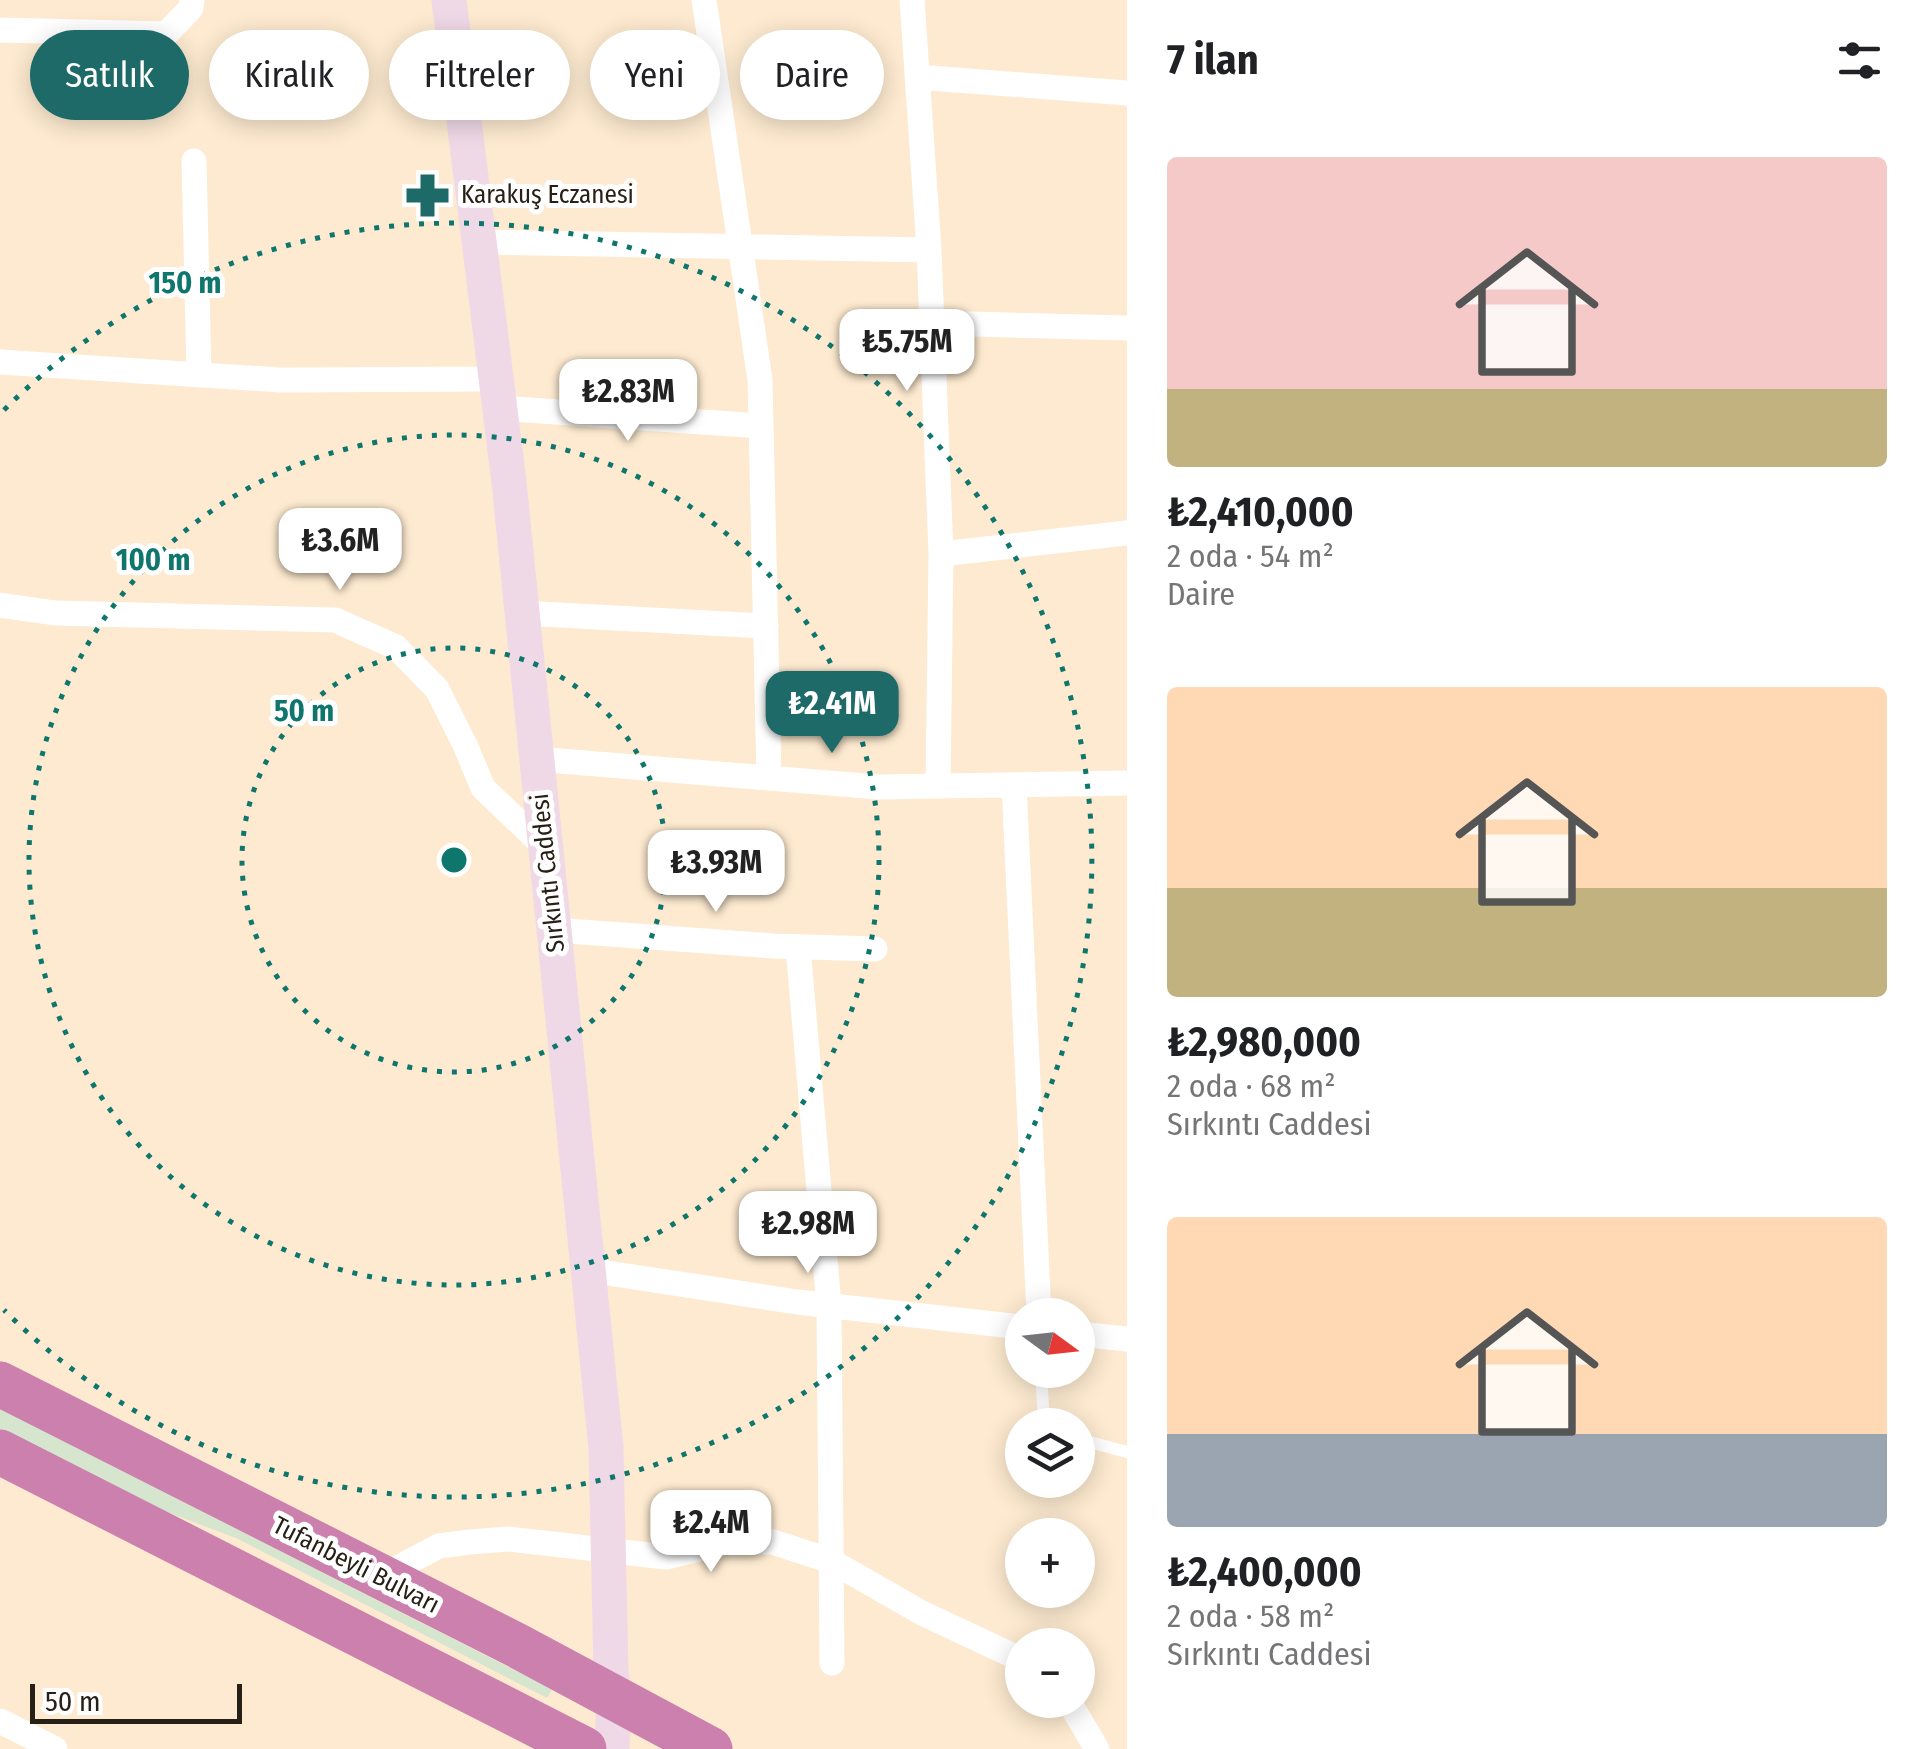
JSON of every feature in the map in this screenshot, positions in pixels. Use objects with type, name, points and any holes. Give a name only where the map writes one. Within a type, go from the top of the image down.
[{"type":"highway","name":"Tufanbeyli Bulvarı","points":[[0,1384],[710,1749]]},
{"type":"highway","points":[[0,1452],[584,1749]]},
{"type":"street","points":[[0,30],[166,34],[191,8],[192,0]]},
{"type":"street","name":"Sırkıntı Caddesi","points":[[449,0],[522,613],[606,1448],[614,1698],[612,1749]]},
{"type":"street","points":[[704,0],[760,380],[769,778]]},
{"type":"street","points":[[912,0],[929,250],[941,554],[938,786]]},
{"type":"street","points":[[917,78],[1127,93]]},
{"type":"street","points":[[194,161],[199,374]]},
{"type":"street","points":[[479,242],[929,250]]},
{"type":"street","points":[[932,323],[1127,328]]},
{"type":"street","points":[[0,362],[498,393],[761,426]]},
{"type":"street","points":[[941,554],[1127,533]]},
{"type":"street","points":[[0,605],[55,613],[334,620],[396,647],[436,689],[483,788],[546,848]]},
{"type":"street","points":[[522,613],[766,626]]},
{"type":"street","points":[[536,759],[878,787],[1127,783]]},
{"type":"street","points":[[1014,785],[1037,1298]]},
{"type":"street","points":[[554,930],[798,947],[876,948]]},
{"type":"street","points":[[798,947],[829,1306],[832,1663]]},
{"type":"street","points":[[588,1270],[829,1306],[1005,1326]]},
{"type":"street","points":[[1095,1336],[1127,1339]]},
{"type":"street","points":[[380,1576],[439,1546],[470,1542],[508,1539],[666,1557],[728,1542],[772,1542],[832,1561],[922,1613],[1005,1652]]},
{"type":"street","points":[[1079,1718],[1097,1749]]},
{"type":"street","points":[[0,1721],[55,1749]]},
{"type":"lane","points":[[1095,1444],[1127,1452]]},
{"type":"green space","points":[[0,1409],[552,1689],[547,1698],[236,1538],[167,1512],[0,1429]]},
{"type":"place","name":"Karakuş Eczanesi","points":[[428,195]]}]
